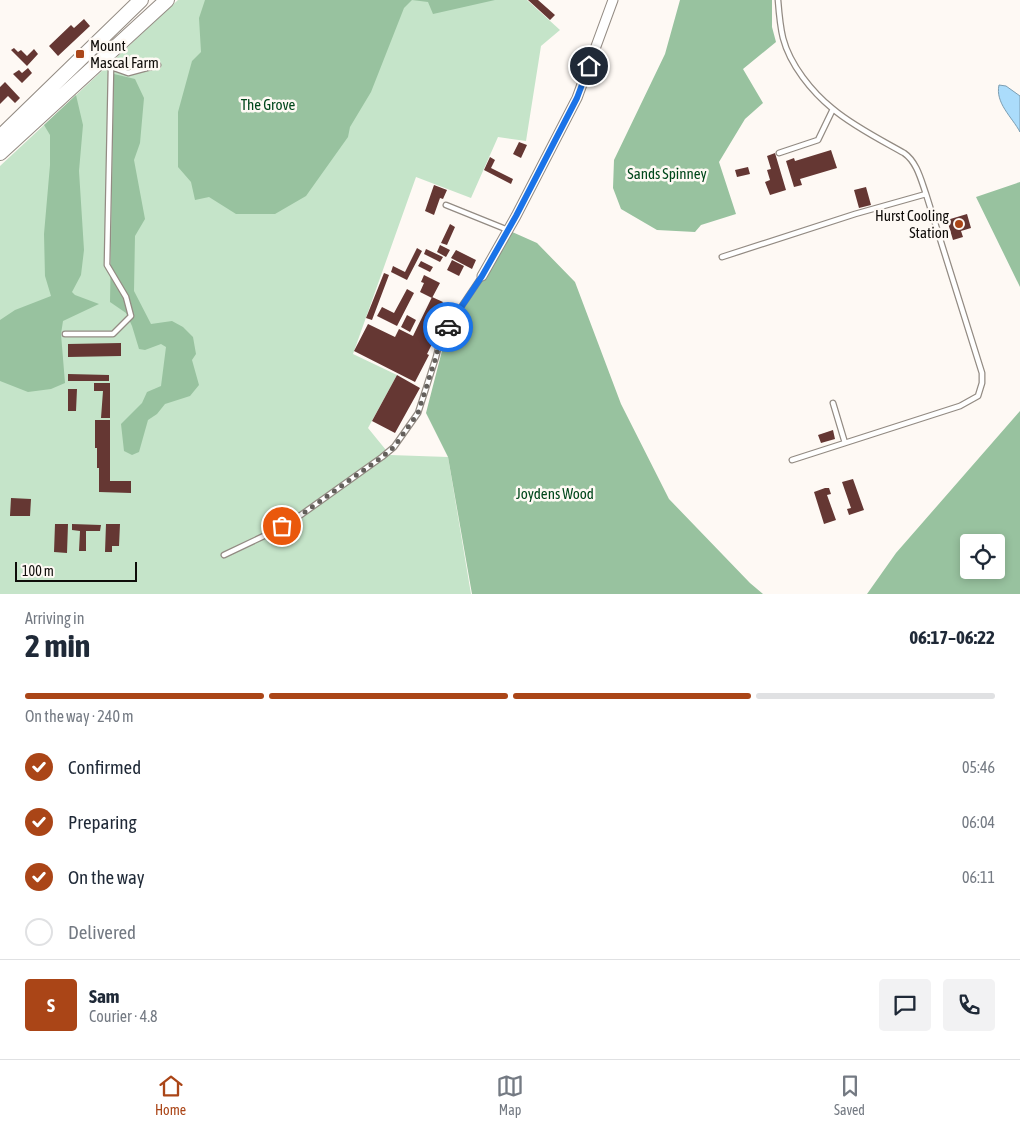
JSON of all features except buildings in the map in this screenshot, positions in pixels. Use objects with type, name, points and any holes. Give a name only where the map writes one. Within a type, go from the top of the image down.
[{"type":"main road","points":[[0,137],[141,0]]},
{"type":"main road","points":[[0,153],[107,62],[167,0]]},
{"type":"street","points":[[482,276],[577,98],[613,0]]},
{"type":"lane","points":[[778,0],[782,32],[789,53],[809,84],[833,109],[909,157],[915,166],[926,194],[982,373],[982,383],[978,396],[960,406],[792,460]]},
{"type":"lane","points":[[65,334],[113,334],[131,316],[126,297],[107,265],[107,62],[128,73],[158,65]]},
{"type":"lane","points":[[779,153],[818,140],[833,109]]},
{"type":"lane","points":[[722,256],[926,194]]},
{"type":"lane","points":[[446,205],[508,230]]},
{"type":"lane","points":[[224,555],[298,517],[394,447],[418,413],[441,337],[482,276]]},
{"type":"lane","points":[[833,403],[845,443]]},
{"type":"green space","points":[[178,0],[527,0],[560,30],[541,46],[526,141],[498,137],[471,198],[416,177],[353,354],[397,375],[368,428],[390,455],[448,457],[471,594],[0,594],[0,166]]},
{"type":"green space","name":"The Grove","points":[[205,0],[412,0],[404,8],[371,92],[350,127],[348,137],[306,196],[275,214],[236,214],[209,197],[195,200],[191,182],[178,167],[178,112],[192,61],[201,52],[199,18]]},
{"type":"green space","points":[[412,0],[495,0],[433,14],[428,2]]},
{"type":"green space","name":"Sands Spinney","points":[[680,0],[772,0],[772,27],[776,42],[743,69],[763,103],[745,119],[719,162],[736,214],[701,225],[695,232],[657,230],[621,209],[613,188],[614,160],[665,54]]},
{"type":"green space","points":[[114,74],[135,79],[144,98],[140,143],[134,160],[145,219],[135,236],[134,291],[151,324],[172,321],[183,327],[193,337],[196,354],[192,360],[199,385],[190,396],[165,404],[157,414],[148,420],[139,452],[132,455],[124,451],[121,424],[142,403],[147,392],[161,386],[166,347],[161,344],[145,350],[139,349],[126,313],[110,302]]},
{"type":"green space","points":[[76,95],[83,125],[79,171],[84,250],[81,275],[72,292],[75,295],[99,304],[63,321],[61,334],[65,383],[51,389],[28,392],[0,381],[0,320],[15,310],[51,296],[45,276],[44,234],[50,165],[50,135],[44,125]]},
{"type":"green space","points":[[1020,182],[1020,287],[976,197]]},
{"type":"green space","name":"Joydens Wood","points":[[510,231],[537,243],[575,282],[621,404],[669,499],[750,583],[763,594],[472,594],[448,457],[426,413],[444,343]]},
{"type":"green space","points":[[1020,411],[1020,594],[867,594],[896,553]]},
{"type":"water","points":[[999,85],[1006,86],[1020,96],[1020,132],[999,98]]},
{"type":"way so far","points":[[282,526],[298,517],[394,447],[418,413],[441,337],[448,327]]},
{"type":"place","name":"Mount Mascal Farm","points":[[80,54]]},
{"type":"place","name":"Hurst Cooling Station","points":[[959,224]]},
{"type":"route","points":[[448,327],[482,276],[516,216],[577,98],[589,66]]}]
